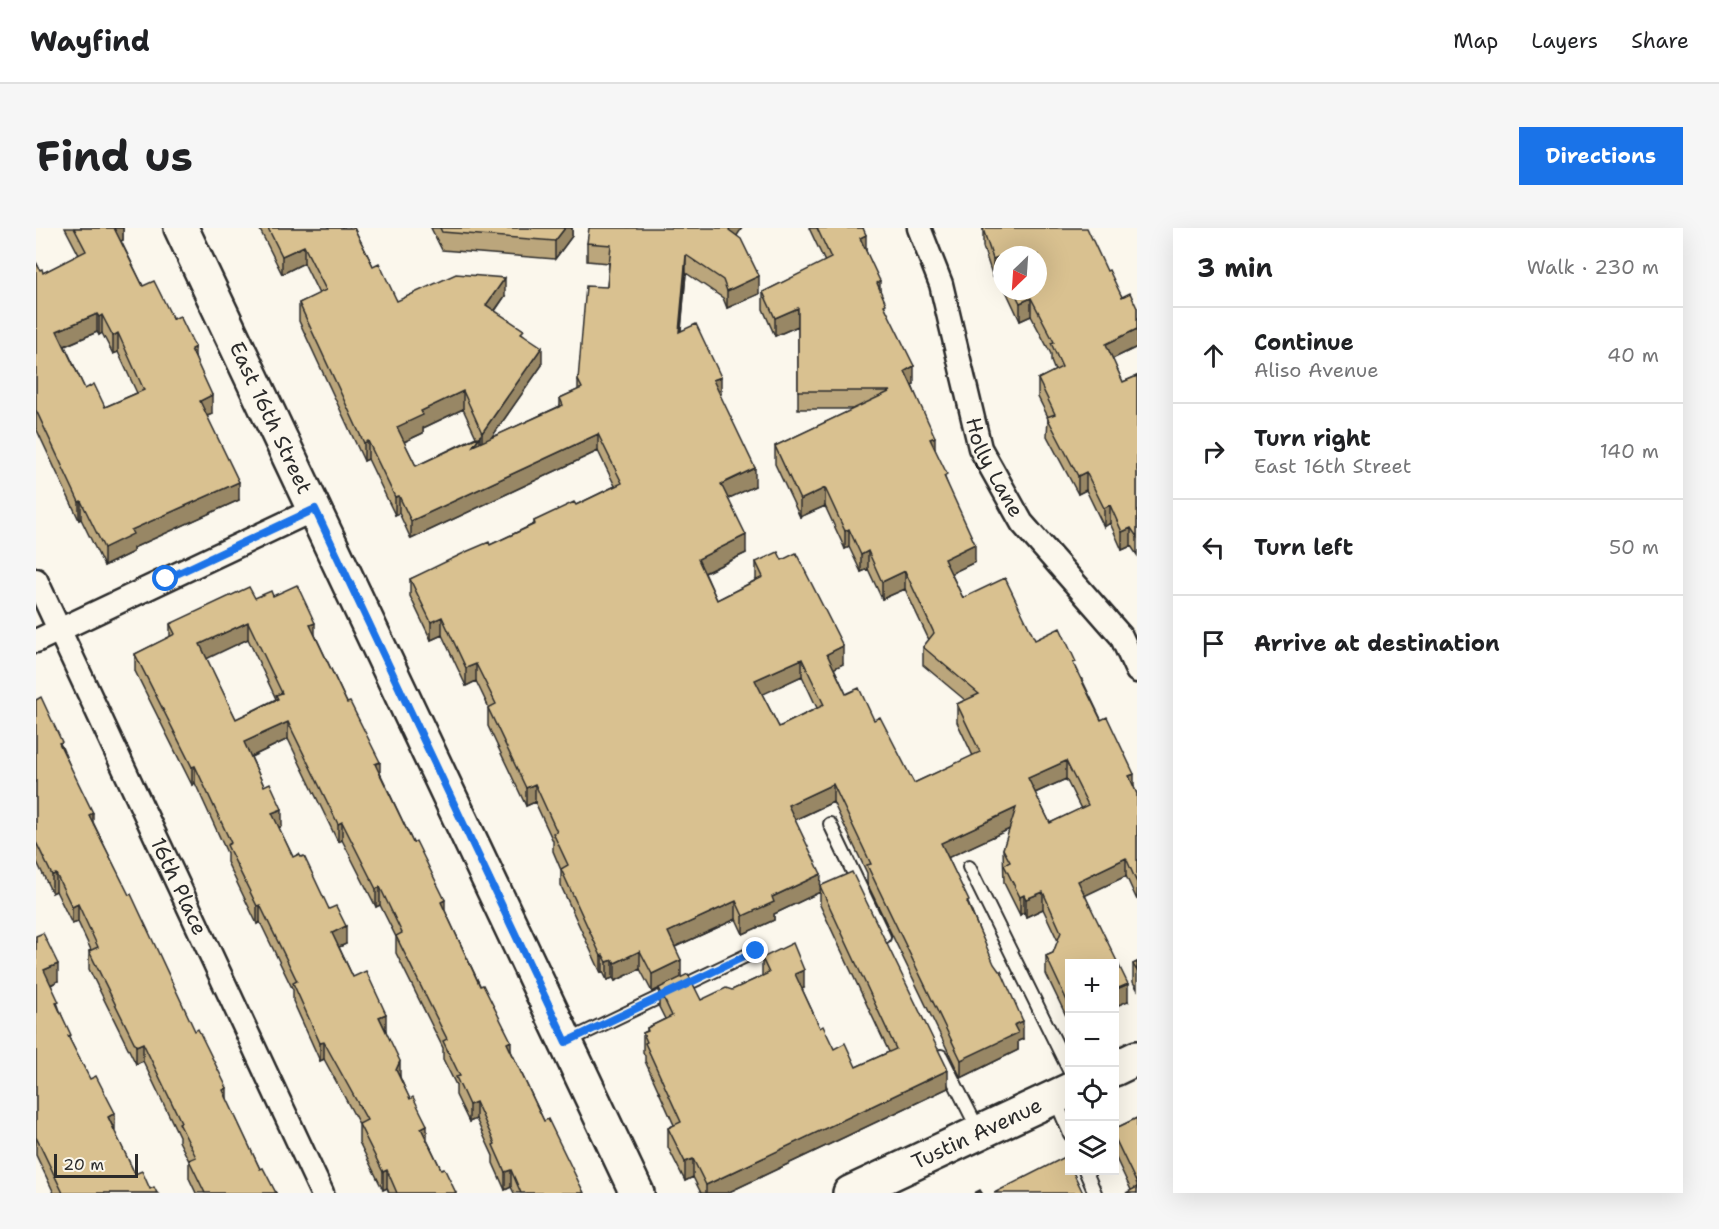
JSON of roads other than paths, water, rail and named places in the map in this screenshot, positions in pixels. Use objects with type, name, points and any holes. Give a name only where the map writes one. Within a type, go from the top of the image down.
[{"type":"street","name":"East 16th Street","points":[[181,228],[637,1193]]},
{"type":"street","name":"Holly Lane","points":[[919,228],[941,284],[980,448],[1022,523],[1121,636],[1137,671]]},
{"type":"street","points":[[36,640],[315,509]]},
{"type":"street","name":"16th Place","points":[[36,580],[322,1193]]},
{"type":"street","points":[[1118,1067],[1137,1058]]},
{"type":"street","name":"Tustin Avenue","points":[[850,1193],[980,1132],[1064,1086]]},
{"type":"lane","points":[[830,824],[891,952]]},
{"type":"lane","points":[[969,867],[1064,1086],[1068,1121]]},
{"type":"lane","points":[[566,1042],[756,951]]},
{"type":"lane","points":[[937,1048],[980,1132]]},
{"type":"lane","points":[[1087,1175],[1095,1193]]}]
